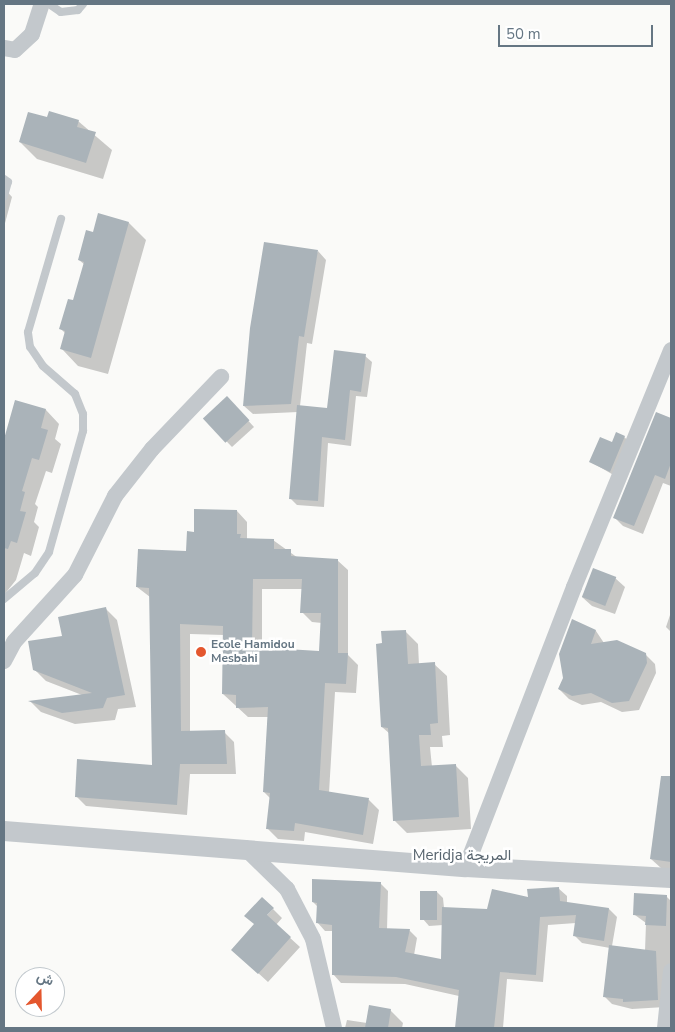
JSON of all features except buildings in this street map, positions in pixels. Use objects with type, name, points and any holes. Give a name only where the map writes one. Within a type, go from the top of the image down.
[{"type":"street","points":[[4,48],[15,50],[32,34],[42,4]]},
{"type":"street","points":[[466,867],[574,586],[671,350]]},
{"type":"street","points":[[4,661],[14,642],[75,575],[115,496],[152,449],[221,377]]},
{"type":"street","points":[[4,831],[245,848],[466,867],[671,878]]},
{"type":"street","points":[[245,848],[287,889],[313,939],[334,1028]]},
{"type":"street","points":[[664,1028],[671,971]]},
{"type":"lane","points":[[49,4],[61,12],[78,10],[83,4]]},
{"type":"lane","points":[[4,179],[8,182],[4,196]]},
{"type":"lane","points":[[4,600],[35,572],[49,552],[83,431],[83,414],[75,394],[43,366],[30,347],[28,332],[61,219]]},
{"type":"place","name":"Ecole Hamidou Mesbahi","points":[[201,652]]},
{"type":"district","name":"Meridja المريجة","points":[[462,856]]}]
